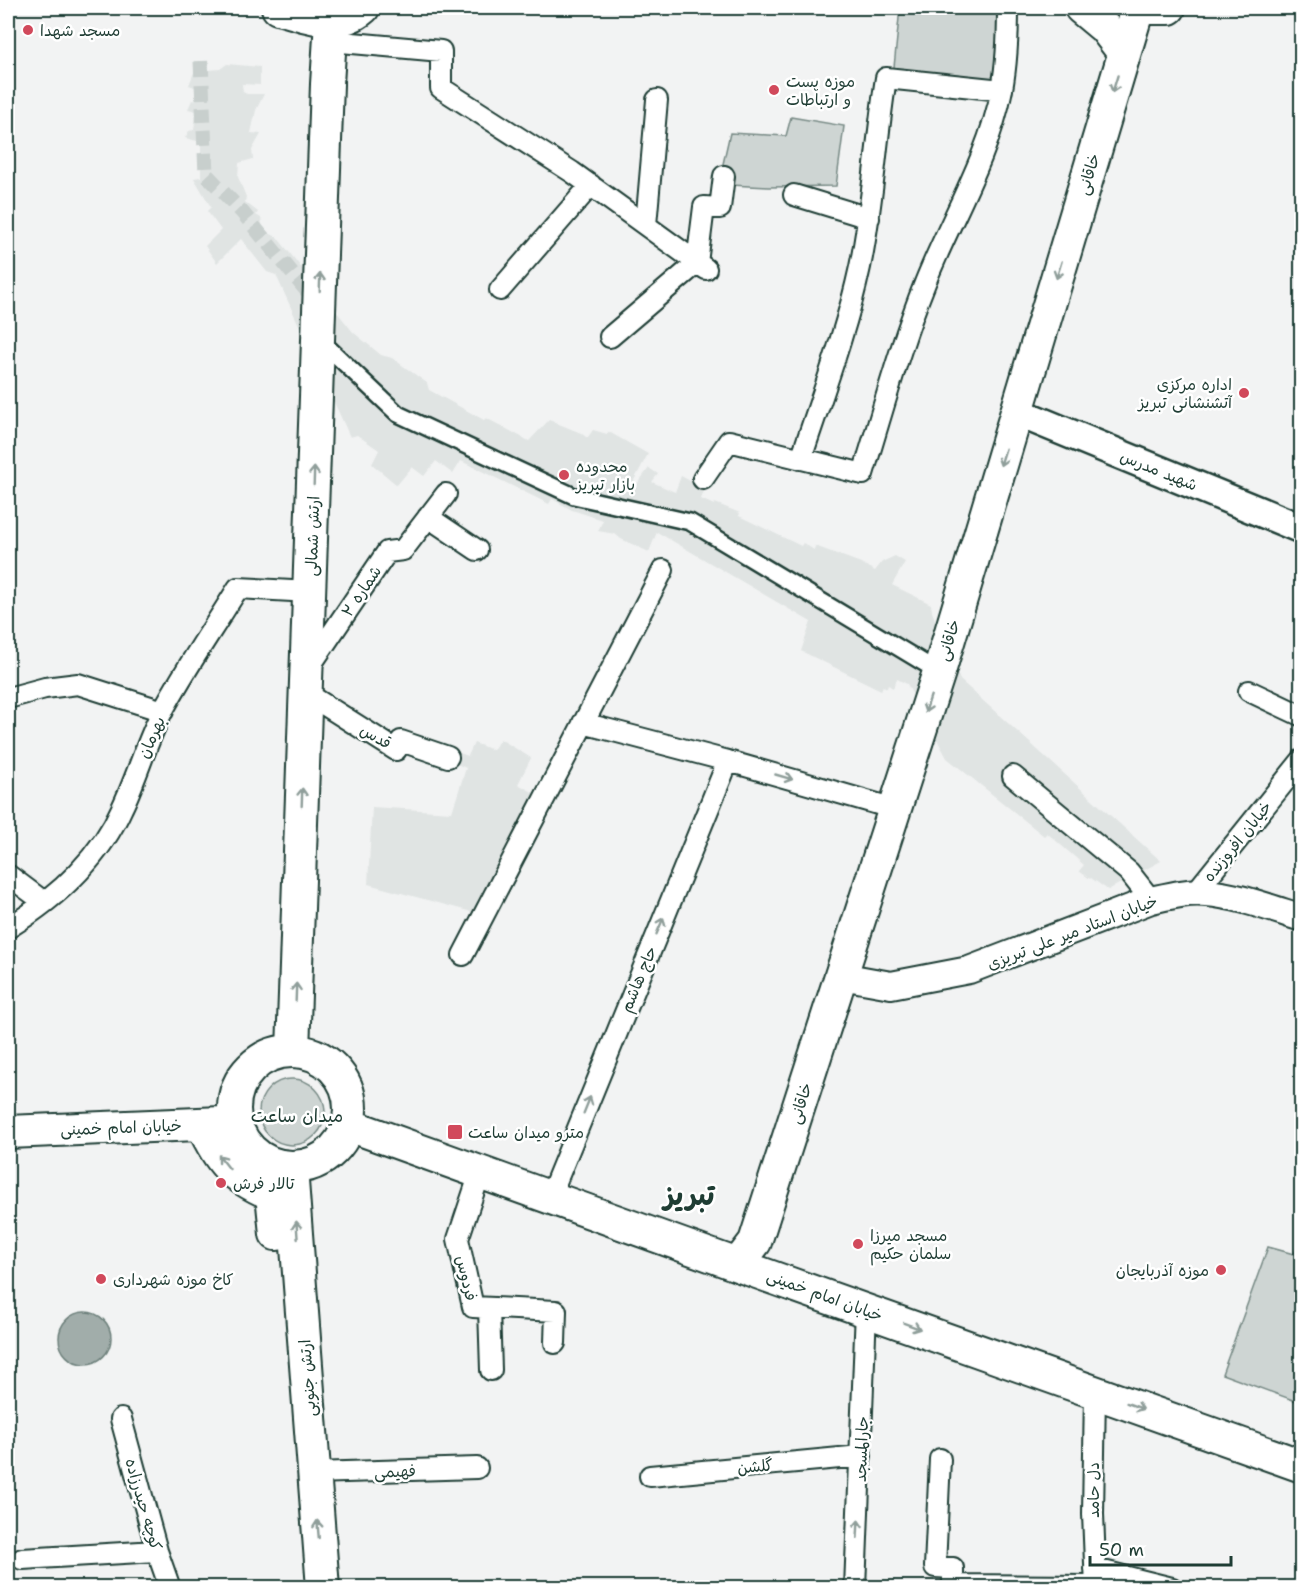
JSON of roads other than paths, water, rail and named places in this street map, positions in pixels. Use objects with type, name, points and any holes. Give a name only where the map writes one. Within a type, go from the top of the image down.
[{"type":"main road","points":[[278,8],[331,31],[363,8]]},
{"type":"main road","points":[[1081,8],[1105,28],[1124,53]]},
{"type":"main road","name":"خاقانی","points":[[746,1253],[841,976],[939,672],[1138,8]]},
{"type":"main road","points":[[1149,8],[1169,8]]},
{"type":"main road","name":"ارتش شمالی","points":[[293,1051],[331,31]]},
{"type":"main road","name":"شهید مدرس","points":[[1017,412],[1302,529]]},
{"type":"main road","points":[[293,1051],[309,1053],[323,1059],[335,1069],[350,1095],[351,1110],[349,1125],[343,1139],[333,1151],[321,1161],[291,1168],[276,1166],[256,1154],[241,1137],[235,1123],[234,1108],[236,1093],[242,1079],[252,1067],[278,1052],[293,1051]]},
{"type":"main road","name":"خیابان امام خمینی","points":[[8,1132],[235,1123]]},
{"type":"main road","points":[[202,1124],[213,1148],[231,1172],[272,1194],[287,1352],[309,1398]]},
{"type":"main road","name":"خیابان امام خمینی","points":[[349,1125],[549,1199],[746,1253],[866,1310],[1302,1466]]},
{"type":"main road","name":"ارتش جنوبی","points":[[291,1168],[323,1587]]},
{"type":"street","points":[[704,479],[729,441],[863,474],[912,318],[984,149],[1002,90],[1008,37],[1008,8]]},
{"type":"street","points":[[331,31],[441,51],[441,88],[591,185],[702,266]]},
{"type":"street","points":[[801,459],[851,304],[869,218],[886,78],[1002,90]]},
{"type":"street","points":[[646,225],[657,100]]},
{"type":"street","points":[[702,266],[704,207],[720,208],[724,176]]},
{"type":"street","points":[[500,290],[591,185]]},
{"type":"street","points":[[794,195],[869,218]]},
{"type":"street","points":[[610,337],[702,266]]},
{"type":"street","points":[[318,338],[398,414],[574,496],[690,522],[939,672]]},
{"type":"street","name":"شماره ۲","points":[[307,682],[387,552],[403,550],[446,494]]},
{"type":"street","points":[[428,517],[477,550]]},
{"type":"street","points":[[463,955],[663,570]]},
{"type":"street","name":"بهرمان","points":[[8,928],[75,877],[102,844],[122,809],[151,735],[163,711],[238,588],[310,592]]},
{"type":"street","name":"قدس","points":[[307,682],[396,750],[401,741],[448,757]]},
{"type":"street","points":[[8,698],[45,688],[78,684],[163,711]]},
{"type":"street","points":[[1249,691],[1302,716]]},
{"type":"street","points":[[583,723],[728,761],[895,809]]},
{"type":"street","name":"خیابان افروزنده","points":[[1195,893],[1302,760]]},
{"type":"street","name":"حاج هاشم","points":[[549,1199],[728,761]]},
{"type":"street","points":[[1013,776],[1130,872],[1151,900]]},
{"type":"street","points":[[8,875],[44,902]]},
{"type":"street","name":"خیابان استاد میر علی تبریزی","points":[[841,976],[891,985],[969,970],[1151,900],[1178,894],[1207,893],[1302,918]]},
{"type":"street","name":"فردوس","points":[[480,1173],[458,1239],[473,1307],[556,1311],[555,1343]]},
{"type":"street","points":[[489,1308],[490,1370]]},
{"type":"street","name":"جارالمسجد","points":[[855,1587],[866,1310]]},
{"type":"street","name":"دل حامد","points":[[1095,1392],[1093,1466],[1096,1581]]},
{"type":"street","name":"کوچه حیدرزاده","points":[[121,1419],[157,1551],[170,1587]]},
{"type":"street","name":"گلشن","points":[[650,1476],[861,1456]]},
{"type":"street","points":[[940,1459],[935,1566],[954,1568],[953,1585],[1096,1581],[1172,1587]]},
{"type":"street","name":"فهیمی","points":[[313,1473],[477,1468]]},
{"type":"street","points":[[22,1559],[157,1551]]},
{"type":"tunnel","points":[[201,61],[206,174],[242,212],[316,302]]},
{"type":"place","name":"مسجد شهدا","points":[[28,30]]},
{"type":"place","name":"موزه پست و ارتباطات","points":[[774,90]]},
{"type":"place","name":"اداره مرکزی آتشنشانی تبریز","points":[[1244,393]]},
{"type":"place","name":"محدوده بازار تبریز","points":[[564,475]]},
{"type":"place","name":"مترو میدان ساعت","points":[[455,1132]]},
{"type":"place","name":"تالار فرش","points":[[221,1183]]},
{"type":"place","name":"مسجد میرزا سلمان حکیم","points":[[858,1244]]},
{"type":"place","name":"موزه آذربایجان","points":[[1221,1270]]},
{"type":"place","name":"کاخ موزه شهرداری","points":[[101,1279]]},
{"type":"district","name":"میدان ساعت","points":[[297,1116]]},
{"type":"district","name":"تبریز","points":[[689,1195]]}]
